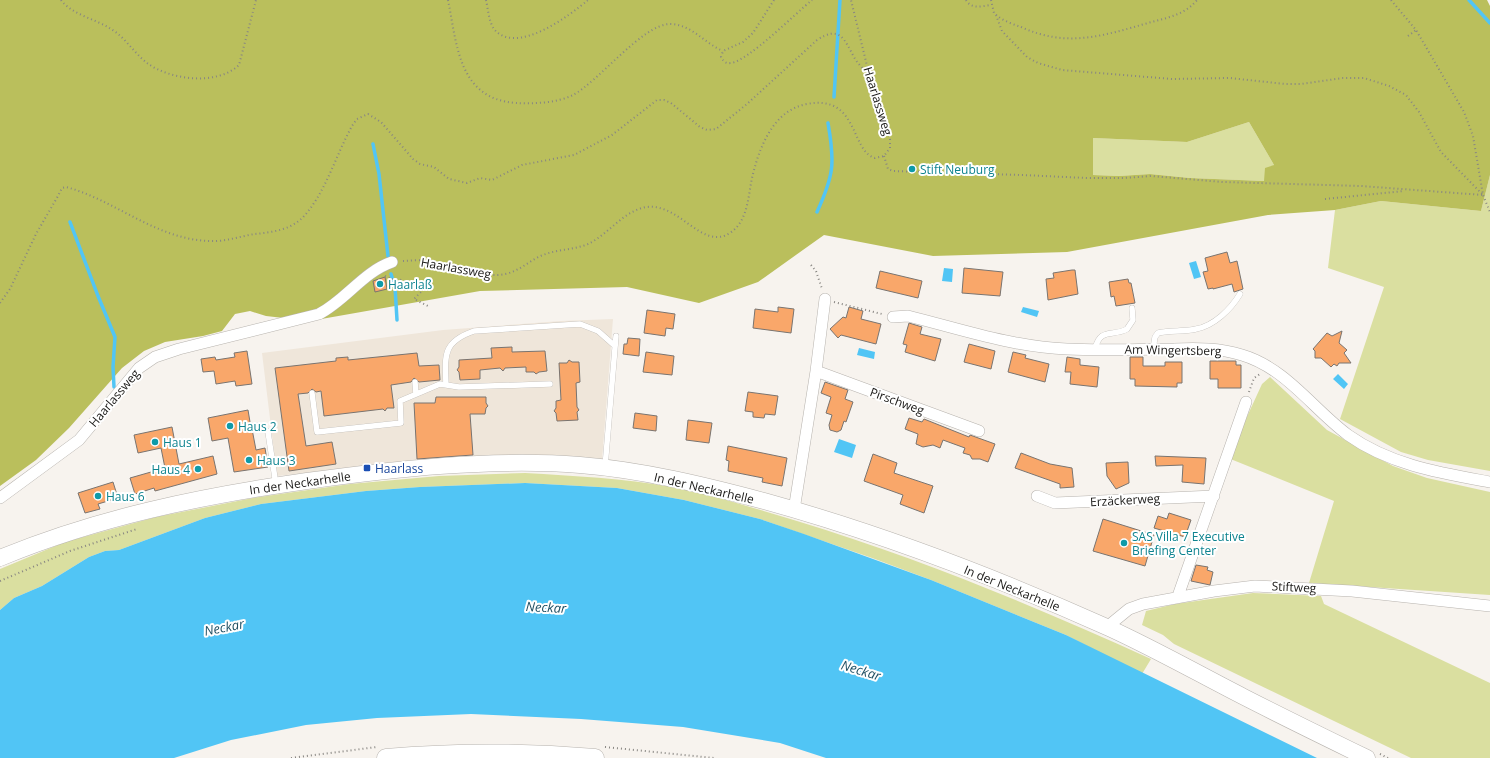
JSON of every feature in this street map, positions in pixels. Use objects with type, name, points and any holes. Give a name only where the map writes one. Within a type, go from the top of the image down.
[{"type":"main road","name":"In der Neckarhelle","points":[[0,558],[79,528],[135,513],[208,497],[276,485],[352,475],[443,467],[529,463],[605,467],[719,489],[868,533],[959,566],[1107,627],[1367,758]]},
{"type":"main road","points":[[386,758],[440,755],[595,758]]},
{"type":"street","name":"Haarlassweg","points":[[0,498],[79,440],[126,382],[148,361],[164,353],[319,314],[331,307],[374,270],[392,262]]},
{"type":"street","points":[[794,510],[829,300]]},
{"type":"street","name":"Am Wingertsberg","points":[[893,317],[908,316],[1031,346],[1068,349],[1215,349],[1234,352],[1251,358],[1283,377],[1336,426],[1377,452],[1404,464],[1490,482]]},
{"type":"street","name":"Pirschweg","points":[[816,371],[979,431]]},
{"type":"street","points":[[1178,596],[1246,402]]},
{"type":"street","name":"Erzäckerweg","points":[[1037,496],[1055,503],[1214,496]]},
{"type":"street","name":"Stiftweg","points":[[1107,627],[1130,609],[1143,604],[1178,596],[1233,588],[1272,586],[1375,592],[1490,606]]},
{"type":"lane","points":[[1153,349],[1155,337],[1158,333],[1196,329],[1206,326],[1230,307],[1240,294]]},
{"type":"lane","points":[[1095,349],[1100,338],[1105,334],[1127,329],[1133,320],[1132,308]]},
{"type":"lane","points":[[446,385],[446,354],[453,342],[463,335],[474,331],[580,324],[598,331],[615,346]]},
{"type":"lane","points":[[605,467],[616,336]]},
{"type":"lane","points":[[415,382],[416,394]]},
{"type":"lane","points":[[312,392],[317,432],[401,423],[400,401],[440,384],[459,387],[550,384]]},
{"type":"lane","points":[[253,425],[261,426],[268,432],[276,485]]},
{"type":"path","points":[[61,0],[68,7],[113,30],[155,68],[173,74],[203,78],[231,72],[239,65],[242,59],[256,0]]},
{"type":"path","points":[[448,0],[457,49],[466,73],[474,83],[486,93],[510,102],[533,103],[558,100],[574,95],[650,32],[667,24],[683,26],[722,51],[743,42],[753,33],[774,0]]},
{"type":"path","points":[[486,0],[493,28],[501,36],[519,39],[544,30],[576,10],[588,0]]},
{"type":"path","points":[[722,51],[721,58],[725,63],[729,64],[739,60],[761,44],[812,0]]},
{"type":"path","name":"Haarlassweg","points":[[392,262],[416,260],[437,262],[488,274],[505,274],[516,270],[545,254],[588,244],[634,211],[653,207],[667,210],[676,214],[706,235],[723,236],[734,230],[744,215],[752,177],[770,130],[789,112],[808,104],[825,103],[836,107],[848,119],[867,153],[875,158],[884,156],[890,148],[890,139],[869,74],[851,0]]},
{"type":"path","points":[[966,0],[969,5],[991,5]]},
{"type":"path","points":[[991,0],[991,5],[1002,31],[1027,57],[1038,63],[1062,70],[1172,79],[1230,78],[1285,84],[1300,84],[1343,78],[1364,78],[1389,86],[1406,95],[1419,112],[1441,152],[1483,195]]},
{"type":"path","points":[[996,15],[1041,35],[1063,39],[1080,39],[1106,34],[1178,14],[1189,9],[1197,0]]},
{"type":"path","points":[[1391,0],[1416,30],[1453,91],[1470,126],[1483,195],[1490,212]]},
{"type":"path","points":[[1408,36],[1416,30]]},
{"type":"path","points":[[0,303],[10,289],[36,234],[62,188],[66,187],[100,200],[115,209],[170,234],[203,241],[226,240],[284,229],[297,223],[305,216],[323,186],[352,126],[357,119],[368,114],[381,122],[413,159],[420,164],[434,167],[449,179],[470,183],[480,178],[492,180],[522,165],[574,155],[612,135],[657,100],[664,100],[671,103],[700,127],[707,130],[716,129],[747,104],[812,43],[830,34],[837,34],[842,37],[858,63],[869,74]]},
{"type":"path","points":[[884,156],[887,166],[893,171],[1022,174],[1087,178],[1156,177],[1223,182],[1361,186],[1405,191],[1483,195]]},
{"type":"path","points":[[1325,199],[1405,191]]},
{"type":"path","points":[[811,265],[816,271],[829,300],[893,317]]},
{"type":"path","points":[[384,276],[391,279],[396,279],[423,290],[414,299],[430,307]]},
{"type":"path","points":[[1246,402],[1254,378]]},
{"type":"path","points":[[0,581],[70,550],[139,528]]},
{"type":"shaded area","points":[[613,319],[602,460],[378,465],[277,476],[262,353],[443,330],[561,321]]},
{"type":"green space","points":[[0,0],[1487,0],[1490,6],[1490,175],[1481,211],[1381,201],[1335,210],[1268,215],[1067,252],[933,256],[824,235],[758,282],[699,303],[627,287],[480,291],[310,321],[266,316],[250,311],[235,314],[222,331],[203,336],[165,342],[144,351],[122,368],[69,428],[36,460],[0,486]],"holes":[[[1249,122],[1274,165],[1265,168],[1264,181],[1190,178],[1150,174],[1119,176],[1093,175],[1093,138],[1187,142]]]},
{"type":"green space","points":[[1249,122],[1274,165],[1264,181],[1190,178],[1150,174],[1119,176],[1093,175],[1093,138],[1187,142]]},
{"type":"green space","points":[[1490,175],[1490,471],[1428,460],[1401,452],[1340,419],[1384,287],[1328,268],[1335,210],[1381,201],[1481,211]]},
{"type":"green space","points":[[1270,377],[1327,430],[1393,466],[1427,478],[1490,492],[1490,595],[1309,583],[1334,501],[1228,458],[1262,384]]},
{"type":"green space","points":[[525,473],[635,481],[672,487],[751,507],[842,535],[932,567],[1064,620],[1151,659],[1142,674],[1066,635],[931,580],[760,519],[684,500],[617,488],[525,483],[420,487],[366,491],[261,504],[205,518],[119,550],[105,551],[89,557],[42,586],[14,598],[0,610],[0,569],[65,542],[156,517],[253,498],[350,484],[439,476]]},
{"type":"green space","points":[[1253,593],[1321,596],[1324,604],[1490,683],[1490,758],[1411,758],[1174,644],[1163,635],[1142,625],[1146,611],[1175,604]]},
{"type":"water","points":[[1196,261],[1201,277],[1194,279],[1189,263]]},
{"type":"water","points":[[944,268],[953,269],[952,282],[942,281]]},
{"type":"water","points":[[1023,307],[1039,311],[1037,317],[1021,312]]},
{"type":"water","points":[[859,348],[875,352],[874,359],[857,355]]},
{"type":"water","points":[[1338,374],[1348,384],[1344,389],[1333,379]]},
{"type":"water","points":[[839,439],[856,445],[852,458],[834,452]]},
{"type":"water","name":"Neckar","points":[[525,483],[617,488],[684,500],[760,519],[804,534],[931,580],[1066,635],[1317,758],[826,758],[780,743],[683,727],[581,719],[471,714],[377,718],[306,725],[231,740],[174,758],[0,758],[0,610],[14,598],[42,586],[89,557],[105,551],[119,550],[205,518],[261,504],[366,491],[420,487]]},
{"type":"building","points":[[1227,252],[1230,263],[1237,261],[1243,289],[1234,292],[1232,284],[1208,289],[1203,272],[1208,271],[1205,258]]},
{"type":"building","points":[[964,268],[1003,272],[1000,296],[962,293]]},
{"type":"building","points":[[1075,270],[1078,294],[1048,300],[1046,279],[1054,278],[1053,273]]},
{"type":"building","points":[[880,271],[922,281],[918,298],[876,288]]},
{"type":"building","name":"Haarlaß","points":[[385,277],[387,289],[375,292],[373,281]]},
{"type":"building","points":[[1128,279],[1129,283],[1131,283],[1135,303],[1116,306],[1114,296],[1111,297],[1109,282]]},
{"type":"building","points":[[778,307],[794,309],[791,333],[753,328],[755,309],[778,312]]},
{"type":"building","points":[[849,307],[863,311],[861,319],[881,324],[876,344],[841,335],[838,338],[830,329],[843,317],[846,318]]},
{"type":"building","points":[[647,310],[675,314],[673,329],[666,328],[665,336],[644,333]]},
{"type":"building","points":[[909,323],[922,327],[920,334],[941,339],[935,361],[905,352],[907,345],[903,344]]},
{"type":"building","points":[[1342,331],[1339,343],[1347,350],[1344,353],[1351,363],[1339,363],[1337,366],[1334,364],[1331,367],[1321,358],[1315,358],[1315,351],[1313,349],[1327,333],[1332,336]]},
{"type":"building","points":[[628,338],[640,339],[639,356],[623,354],[624,344],[627,344]]},
{"type":"building","points":[[969,344],[995,351],[991,369],[964,362]]},
{"type":"building","points":[[512,347],[512,352],[545,351],[547,371],[536,374],[534,372],[526,372],[526,367],[505,368],[503,371],[500,368],[480,370],[480,379],[460,380],[459,372],[457,370],[459,367],[459,360],[492,358],[491,348]]},
{"type":"building","points":[[247,351],[252,384],[236,386],[235,381],[216,384],[214,371],[203,372],[201,359],[215,357],[216,360],[235,357],[234,353]]},
{"type":"building","points":[[646,352],[674,356],[672,375],[643,372]]},
{"type":"building","points":[[1013,352],[1026,355],[1025,358],[1049,364],[1045,382],[1008,372]]},
{"type":"building","points":[[417,353],[419,366],[439,365],[440,380],[419,382],[414,378],[411,382],[391,385],[394,408],[387,408],[385,411],[383,409],[324,416],[321,391],[316,392],[312,389],[308,393],[298,394],[306,446],[332,442],[336,464],[289,471],[275,368],[336,361],[336,358],[348,357],[348,360]]},
{"type":"building","points":[[1067,357],[1080,359],[1080,365],[1099,367],[1097,387],[1070,384],[1071,372],[1065,372]]},
{"type":"building","points":[[1130,357],[1143,357],[1143,366],[1165,366],[1165,362],[1182,362],[1182,383],[1177,383],[1177,387],[1135,386],[1135,379],[1130,379]]},
{"type":"building","points":[[569,360],[572,362],[579,362],[580,382],[576,383],[577,407],[579,410],[577,412],[578,420],[557,421],[556,413],[554,411],[556,408],[556,401],[561,400],[559,363],[567,363]]},
{"type":"building","points":[[1210,361],[1236,361],[1236,365],[1241,365],[1241,388],[1218,388],[1218,379],[1210,379]]},
{"type":"building","points":[[825,382],[848,390],[845,399],[853,402],[846,422],[844,421],[841,430],[837,432],[830,430],[829,425],[832,415],[826,413],[831,397],[821,393]]},
{"type":"building","points":[[748,392],[778,396],[775,415],[765,414],[764,418],[753,417],[753,412],[745,411]]},
{"type":"building","points":[[436,397],[486,397],[486,403],[488,406],[485,414],[470,414],[473,455],[417,459],[414,403],[435,403]]},
{"type":"building","points":[[248,410],[250,422],[249,426],[252,429],[256,450],[265,448],[268,467],[234,472],[228,438],[212,441],[208,418]]},
{"type":"building","points":[[635,413],[657,416],[656,431],[633,428]]},
{"type":"building","points":[[909,418],[922,422],[924,419],[969,437],[970,435],[995,444],[988,462],[980,459],[972,459],[970,455],[963,453],[965,448],[943,440],[940,448],[933,445],[923,447],[916,444],[918,434],[905,429]]},
{"type":"building","points":[[688,420],[712,423],[709,443],[686,440]]},
{"type":"building","points":[[172,427],[179,464],[213,456],[217,474],[155,491],[154,488],[135,494],[130,478],[165,468],[161,448],[138,453],[134,435]]},
{"type":"building","points":[[728,446],[787,458],[782,486],[762,482],[763,478],[728,471],[729,461],[726,460]]},
{"type":"building","points":[[1021,453],[1050,464],[1072,468],[1074,487],[1060,488],[1060,484],[1015,468]]},
{"type":"building","points":[[873,454],[897,463],[894,473],[933,486],[924,513],[900,504],[903,495],[864,481]]},
{"type":"building","points":[[1155,456],[1206,458],[1204,484],[1182,482],[1183,465],[1156,466]]},
{"type":"building","points":[[1128,462],[1129,483],[1116,489],[1107,476],[1106,463]]},
{"type":"building","name":"Haus 6","points":[[113,482],[118,498],[98,504],[100,509],[85,513],[78,493]]},
{"type":"building","points":[[1169,513],[1191,520],[1185,537],[1154,528],[1158,516],[1167,519]]},
{"type":"building","name":"SAS Villa 7 Executive Briefing Center","points":[[1103,519],[1154,535],[1145,566],[1093,551]]},
{"type":"building","points":[[1196,565],[1208,567],[1207,570],[1213,572],[1210,585],[1191,581]]},
{"type":"waterway","points":[[834,97],[840,0]]},
{"type":"waterway","points":[[1469,0],[1490,23]]},
{"type":"waterway","points":[[817,212],[827,188],[832,169],[832,149],[828,123]]},
{"type":"waterway","points":[[373,144],[379,174],[388,256]]},
{"type":"waterway","points":[[70,222],[115,337],[113,367],[114,387]]},
{"type":"waterway","points":[[391,274],[395,287],[397,320]]},
{"type":"place","name":"Stift Neuburg","points":[[912,169]]},
{"type":"place","name":"Haarlaß","points":[[380,284]]},
{"type":"place","name":"Haus 2","points":[[230,426]]},
{"type":"place","name":"Haus 1","points":[[155,442]]},
{"type":"place","name":"Haus 3","points":[[249,460]]},
{"type":"place","name":"Haarlass","points":[[367,468]]},
{"type":"place","name":"Haus 4","points":[[198,469]]},
{"type":"place","name":"Haus 6","points":[[98,496]]},
{"type":"place","name":"SAS Villa 7 Executive Briefing Center","points":[[1124,543]]}]
